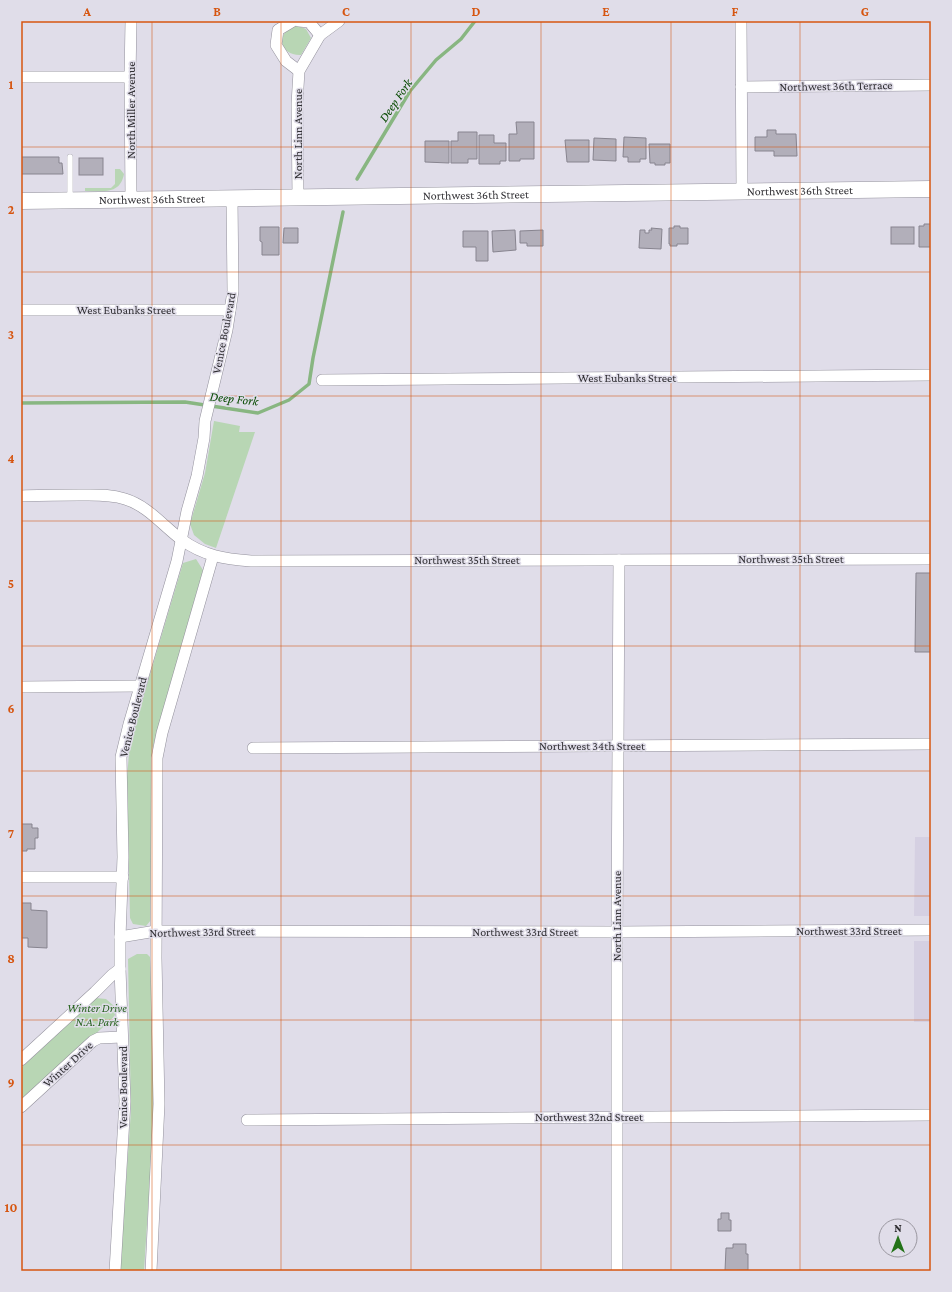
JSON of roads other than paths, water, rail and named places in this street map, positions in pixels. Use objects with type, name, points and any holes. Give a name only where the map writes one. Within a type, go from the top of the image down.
[{"type":"street","name":"North Miller Avenue","points":[[131,21],[131,199]]},
{"type":"street","points":[[293,21],[278,30],[276,46],[286,61],[298,71]]},
{"type":"street","points":[[299,21],[309,22],[320,35]]},
{"type":"street","name":"North Linn Avenue","points":[[298,197],[296,104],[298,71],[320,35],[339,21]]},
{"type":"street","points":[[742,21],[742,190]]},
{"type":"street","points":[[21,77],[130,77]]},
{"type":"street","name":"Northwest 36th Terrace","points":[[741,87],[931,85]]},
{"type":"street","name":"Northwest 36th Street","points":[[21,200],[742,190],[931,189]]},
{"type":"street","name":"Venice Boulevard","points":[[114,1271],[125,1101],[120,969],[123,877],[122,757],[129,724],[177,561],[187,511],[197,476],[204,438],[205,421],[227,330],[233,275],[232,198]]},
{"type":"street","name":"West Eubanks Street","points":[[21,310],[230,310]]},
{"type":"street","name":"West Eubanks Street","points":[[322,380],[931,375]]},
{"type":"street","name":"Northwest 35th Street","points":[[21,496],[105,495],[124,499],[144,508],[182,540],[197,549],[213,556],[251,561],[931,559]]},
{"type":"street","points":[[151,1271],[159,1104],[156,931],[157,758],[162,733],[213,556]]},
{"type":"street","name":"North Linn Avenue","points":[[617,1271],[619,560]]},
{"type":"street","points":[[21,687],[140,686]]},
{"type":"street","name":"Northwest 34th Street","points":[[253,748],[931,744]]},
{"type":"street","points":[[21,877],[123,877]]},
{"type":"street","name":"Northwest 33rd Street","points":[[120,937],[156,931],[617,932],[931,930]]},
{"type":"street","points":[[21,1060],[120,969]]},
{"type":"street","name":"Winter Drive","points":[[21,1107],[93,1041],[99,1038],[122,1037]]},
{"type":"street","name":"Northwest 32nd Street","points":[[247,1120],[931,1115]]},
{"type":"lane","points":[[70,156],[70,200]]},
{"type":"waterway","name":"Deep Fork","points":[[357,179],[410,91],[436,60],[461,39],[475,21]]},
{"type":"waterway","name":"Deep Fork","points":[[21,403],[185,402],[258,413],[289,400],[309,384],[343,212]]},
{"type":"park label","name":"Winter Drive N.A. Park","points":[[97,1015]]}]
